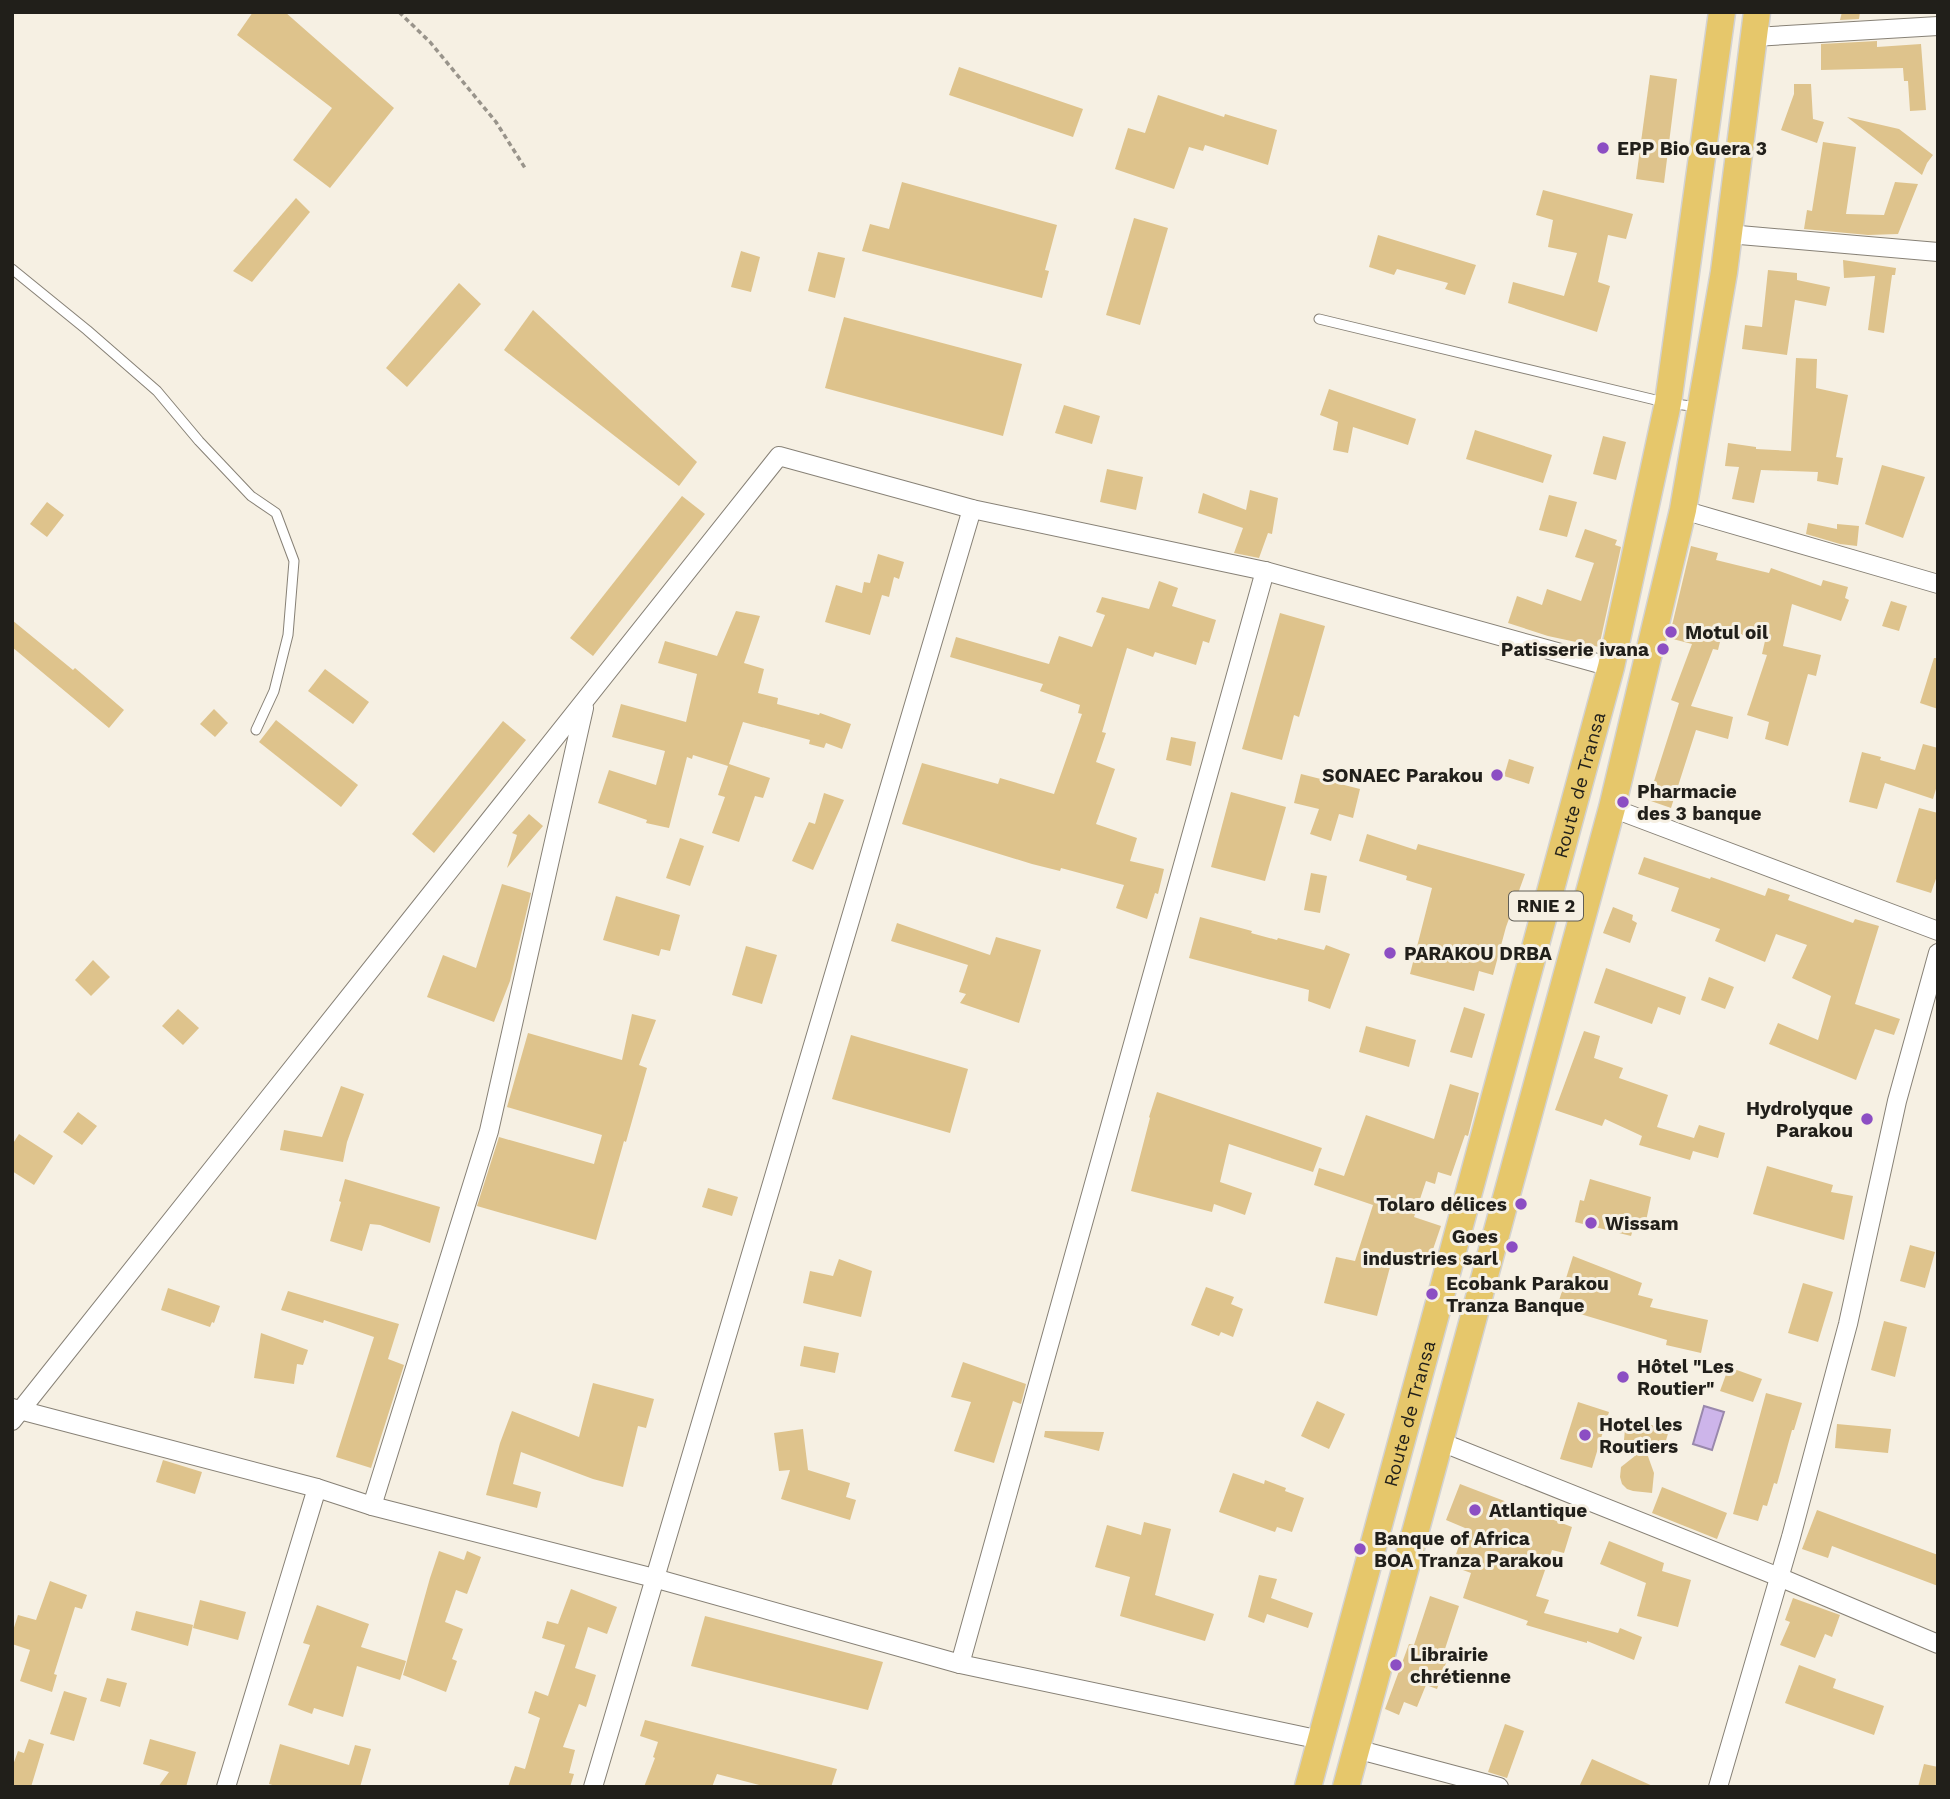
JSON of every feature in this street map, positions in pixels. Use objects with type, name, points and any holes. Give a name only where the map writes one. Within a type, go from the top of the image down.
[{"type":"main road","name":"Route de Transa","points":[[1308,1787],[1611,667],[1668,403],[1722,12]]},
{"type":"main road","name":"Route de Transa","points":[[1346,1787],[1612,808],[1683,510],[1724,272],[1756,24]]},
{"type":"street","points":[[1756,24],[1938,26]]},
{"type":"street","points":[[1728,234],[1938,252]]},
{"type":"street","points":[[1321,1740],[960,1664],[653,1578],[372,1506],[317,1488],[15,1413],[779,456],[972,509],[1265,571],[1611,667]]},
{"type":"street","points":[[593,1787],[972,509]]},
{"type":"street","points":[[1683,510],[1938,584]]},
{"type":"street","points":[[960,1664],[1265,571]]},
{"type":"street","points":[[372,1506],[489,1131],[586,701]]},
{"type":"street","points":[[1612,808],[1938,931]]},
{"type":"street","points":[[1717,1787],[1849,1324],[1897,1101],[1938,953]]},
{"type":"street","points":[[1441,1442],[1779,1577],[1938,1644]]},
{"type":"street","points":[[226,1787],[317,1488]]},
{"type":"street","points":[[1356,1749],[1499,1787]]},
{"type":"lane","points":[[12,269],[156,391],[251,496],[276,513],[294,561],[288,635],[274,691],[256,730]]},
{"type":"lane","points":[[1319,318],[1668,403],[1700,407]]},
{"type":"path","points":[[399,12],[430,42],[496,121],[525,168]]},
{"type":"shaded area","points":[[1704,1406],[1724,1412],[1712,1450],[1693,1444]]},
{"type":"building","points":[[253,12],[285,12],[394,108],[330,188],[293,160],[332,108],[237,35]]},
{"type":"building","points":[[1842,12],[1860,12],[1859,19],[1840,20]]},
{"type":"building","points":[[1877,41],[1877,47],[1921,44],[1926,110],[1910,111],[1908,81],[1904,81],[1903,68],[1821,70],[1821,44]]},
{"type":"building","points":[[959,67],[1083,109],[1073,137],[949,95]]},
{"type":"building","points":[[1650,75],[1677,79],[1664,183],[1636,179]]},
{"type":"building","points":[[1794,84],[1811,84],[1813,119],[1824,122],[1817,143],[1781,130],[1794,94]]},
{"type":"building","points":[[1158,95],[1224,117],[1225,114],[1277,130],[1268,165],[1205,145],[1203,151],[1189,147],[1174,189],[1115,169],[1128,128],[1145,133]]},
{"type":"building","points":[[1847,117],[1899,129],[1933,155],[1922,175]]},
{"type":"building","points":[[1823,142],[1856,147],[1846,214],[1884,215],[1895,182],[1918,184],[1898,234],[1868,235],[1804,229],[1807,210],[1812,211]]},
{"type":"building","points":[[902,182],[1057,225],[1045,270],[1049,271],[1042,298],[862,251],[870,224],[889,229]]},
{"type":"building","points":[[1543,190],[1633,214],[1626,239],[1608,235],[1598,282],[1610,286],[1597,332],[1508,303],[1513,282],[1564,296],[1577,253],[1548,247],[1553,220],[1536,215]]},
{"type":"building","points":[[296,198],[310,212],[252,282],[233,271]]},
{"type":"building","points":[[1134,218],[1168,228],[1140,325],[1106,315]]},
{"type":"building","points":[[1378,235],[1476,265],[1465,295],[1445,289],[1448,283],[1397,269],[1394,275],[1369,267]]},
{"type":"building","points":[[741,251],[760,257],[751,292],[731,287]]},
{"type":"building","points":[[818,252],[845,258],[835,298],[808,291]]},
{"type":"building","points":[[1843,260],[1896,268],[1895,275],[1892,275],[1884,333],[1868,330],[1875,276],[1844,278]]},
{"type":"building","points":[[1768,270],[1797,273],[1797,280],[1830,287],[1826,306],[1795,300],[1787,355],[1742,349],[1745,325],[1762,327]]},
{"type":"building","points":[[459,283],[481,304],[407,387],[386,368]]},
{"type":"building","points":[[533,310],[697,462],[679,486],[504,350]]},
{"type":"building","points":[[844,317],[1022,364],[1003,436],[825,388]]},
{"type":"building","points":[[1796,358],[1817,359],[1816,388],[1848,395],[1836,457],[1843,458],[1838,485],[1817,481],[1818,472],[1761,470],[1754,503],[1732,499],[1739,467],[1725,466],[1728,443],[1756,449],[1791,451]]},
{"type":"building","points":[[1329,389],[1416,419],[1408,445],[1353,427],[1348,453],[1333,450],[1338,422],[1320,415]]},
{"type":"building","points":[[1064,405],[1100,416],[1092,444],[1055,433]]},
{"type":"building","points":[[1475,430],[1552,455],[1543,483],[1466,459]]},
{"type":"building","points":[[1603,436],[1626,442],[1616,480],[1593,474]]},
{"type":"building","points":[[1882,465],[1925,477],[1903,538],[1865,524]]},
{"type":"building","points":[[1107,469],[1143,477],[1136,510],[1100,502]]},
{"type":"building","points":[[1250,490],[1278,498],[1272,534],[1268,533],[1259,558],[1234,553],[1243,528],[1198,513],[1203,493],[1246,510]]},
{"type":"building","points":[[1549,495],[1577,502],[1567,537],[1539,530]]},
{"type":"building","points":[[682,496],[705,514],[593,656],[570,638]]},
{"type":"building","points":[[47,502],[64,515],[47,537],[30,524]]},
{"type":"building","points":[[1808,523],[1837,529],[1837,524],[1859,526],[1857,546],[1806,534]]},
{"type":"building","points":[[1585,529],[1617,540],[1615,545],[1621,547],[1599,647],[1548,636],[1508,623],[1517,596],[1542,605],[1547,589],[1581,601],[1594,563],[1575,557]]},
{"type":"building","points":[[1691,546],[1718,553],[1716,560],[1769,573],[1771,568],[1821,586],[1823,580],[1848,587],[1845,598],[1849,600],[1841,621],[1792,604],[1783,646],[1821,655],[1816,676],[1808,674],[1788,746],[1765,739],[1769,722],[1747,715],[1767,655],[1762,654],[1765,641],[1723,630],[1718,650],[1713,649],[1691,706],[1733,717],[1728,739],[1696,730],[1671,808],[1648,800],[1679,703],[1671,700],[1692,644],[1669,638]]},
{"type":"building","points":[[878,554],[904,562],[899,579],[894,577],[889,597],[882,595],[870,635],[825,622],[836,585],[862,593],[864,582],[870,583]]},
{"type":"building","points":[[1159,581],[1178,588],[1172,606],[1216,620],[1209,643],[1203,641],[1196,665],[1155,652],[1153,657],[1127,648],[1102,732],[1106,733],[1096,762],[1115,769],[1096,824],[1137,838],[1130,861],[1164,869],[1158,894],[1155,893],[1147,919],[1116,908],[1124,885],[1061,868],[1060,871],[1032,864],[902,824],[922,763],[998,784],[1000,778],[1054,794],[1082,714],[1078,713],[1080,705],[1040,691],[1043,684],[950,657],[956,637],[1049,664],[1059,636],[1092,647],[1105,615],[1096,612],[1102,597],[1149,609]]},
{"type":"building","points":[[1891,601],[1907,606],[1899,631],[1882,626]]},
{"type":"building","points":[[736,611],[760,616],[744,663],[764,669],[758,693],[778,698],[777,704],[819,715],[820,713],[851,724],[842,749],[826,743],[824,748],[809,744],[810,740],[743,722],[729,764],[770,778],[763,798],[755,796],[739,842],[712,833],[725,797],[718,795],[728,766],[693,755],[692,759],[687,757],[669,828],[646,823],[647,820],[598,803],[609,770],[656,785],[665,751],[612,737],[621,704],[686,722],[697,674],[658,663],[665,641],[717,656]]},
{"type":"building","points":[[1280,613],[1325,626],[1299,717],[1294,715],[1282,760],[1242,749]]},
{"type":"building","points":[[12,620],[124,710],[109,728],[12,647]]},
{"type":"building","points":[[1934,658],[1938,658],[1938,709],[1920,703]]},
{"type":"building","points":[[325,669],[369,702],[353,724],[308,691]]},
{"type":"building","points":[[214,709],[228,723],[215,737],[200,724]]},
{"type":"building","points":[[276,720],[358,785],[341,807],[259,742]]},
{"type":"building","points":[[503,721],[526,740],[434,853],[412,834]]},
{"type":"building","points":[[1171,737],[1196,742],[1191,766],[1166,760]]},
{"type":"building","points":[[1923,744],[1938,748],[1938,782],[1933,799],[1885,783],[1877,809],[1849,802],[1862,752],[1915,770]]},
{"type":"building","points":[[1509,759],[1534,767],[1529,784],[1504,776]]},
{"type":"building","points":[[1301,774],[1360,789],[1353,818],[1339,814],[1331,841],[1310,834],[1319,809],[1294,803]]},
{"type":"building","points":[[1231,792],[1286,807],[1265,881],[1211,867]]},
{"type":"building","points":[[824,793],[844,800],[813,870],[792,861],[809,822],[815,824]]},
{"type":"building","points":[[1919,808],[1938,813],[1938,873],[1931,893],[1896,882]]},
{"type":"building","points":[[529,814],[543,826],[507,868],[517,835],[512,833]]},
{"type":"building","points":[[1367,834],[1416,850],[1418,844],[1525,874],[1506,927],[1493,975],[1479,971],[1474,991],[1410,974],[1432,888],[1406,880],[1407,876],[1359,861]]},
{"type":"building","points":[[680,838],[704,846],[690,886],[666,878]]},
{"type":"building","points":[[1644,857],[1765,896],[1768,888],[1790,895],[1788,900],[1853,923],[1855,919],[1879,926],[1855,1004],[1900,1019],[1894,1035],[1875,1029],[1856,1080],[1769,1044],[1778,1023],[1818,1040],[1831,996],[1792,978],[1807,945],[1776,934],[1765,962],[1715,941],[1720,929],[1671,911],[1679,888],[1638,874]]},
{"type":"building","points":[[1311,873],[1327,876],[1320,913],[1304,910]]},
{"type":"building","points":[[502,884],[531,893],[510,981],[494,1022],[427,997],[443,955],[476,968]]},
{"type":"building","points":[[616,896],[680,915],[670,951],[661,949],[659,956],[603,940]]},
{"type":"building","points":[[1613,907],[1633,915],[1632,920],[1637,923],[1630,943],[1603,933]]},
{"type":"building","points":[[1200,917],[1277,940],[1278,938],[1324,950],[1326,945],[1350,954],[1330,1009],[1308,1001],[1309,990],[1189,958]]},
{"type":"building","points":[[897,923],[990,955],[996,937],[1041,950],[1019,1023],[960,1003],[966,994],[959,992],[968,965],[891,941]]},
{"type":"building","points":[[746,946],[777,955],[762,1004],[732,995]]},
{"type":"building","points":[[93,960],[110,977],[91,996],[75,980]]},
{"type":"building","points":[[1606,968],[1686,997],[1680,1015],[1658,1007],[1652,1024],[1594,1003]]},
{"type":"building","points":[[1709,977],[1734,987],[1725,1009],[1701,1000]]},
{"type":"building","points":[[1464,1007],[1485,1014],[1472,1058],[1450,1052]]},
{"type":"building","points":[[178,1009],[199,1028],[183,1045],[162,1026]]},
{"type":"building","points":[[632,1014],[656,1020],[639,1065],[647,1068],[596,1240],[477,1206],[499,1137],[594,1164],[602,1135],[507,1107],[528,1033],[622,1060]]},
{"type":"building","points":[[1366,1026],[1416,1040],[1409,1067],[1359,1052]]},
{"type":"building","points":[[1584,1031],[1600,1036],[1594,1058],[1623,1068],[1619,1078],[1668,1095],[1657,1127],[1694,1138],[1699,1125],[1725,1133],[1718,1158],[1693,1151],[1690,1160],[1639,1145],[1642,1136],[1605,1119],[1602,1126],[1555,1110]]},
{"type":"building","points":[[851,1035],[968,1069],[950,1133],[832,1099]]},
{"type":"building","points":[[1450,1084],[1479,1093],[1468,1136],[1465,1135],[1451,1176],[1438,1172],[1435,1184],[1426,1181],[1414,1217],[1441,1226],[1429,1261],[1394,1252],[1377,1316],[1324,1303],[1336,1257],[1355,1261],[1373,1205],[1314,1185],[1319,1168],[1344,1176],[1366,1115],[1434,1139]]},
{"type":"building","points":[[341,1086],[364,1094],[343,1162],[280,1150],[284,1130],[322,1137]]},
{"type":"building","points":[[1157,1092],[1322,1148],[1313,1172],[1229,1144],[1220,1182],[1252,1193],[1245,1215],[1214,1204],[1212,1212],[1131,1191]]},
{"type":"building","points":[[78,1112],[97,1126],[82,1145],[63,1132]]},
{"type":"building","points":[[19,1134],[53,1156],[34,1185],[12,1171],[12,1145]]},
{"type":"building","points":[[1767,1166],[1833,1185],[1831,1192],[1853,1196],[1844,1240],[1753,1214]]},
{"type":"building","points":[[345,1179],[440,1207],[430,1243],[370,1224],[362,1251],[330,1241]]},
{"type":"building","points":[[1590,1179],[1651,1197],[1645,1226],[1635,1223],[1631,1236],[1575,1222],[1580,1200],[1584,1201]]},
{"type":"building","points":[[708,1188],[738,1197],[732,1216],[702,1207]]},
{"type":"building","points":[[1910,1245],[1935,1252],[1925,1288],[1900,1281]]},
{"type":"building","points":[[1573,1256],[1642,1283],[1638,1295],[1653,1299],[1650,1307],[1708,1320],[1701,1353],[1666,1345],[1667,1340],[1557,1307]]},
{"type":"building","points":[[839,1259],[872,1271],[861,1317],[803,1303],[810,1271],[833,1276]]},
{"type":"building","points":[[1803,1283],[1833,1292],[1818,1342],[1788,1333]]},
{"type":"building","points":[[1206,1287],[1234,1297],[1231,1304],[1243,1309],[1233,1337],[1221,1332],[1219,1336],[1191,1325]]},
{"type":"building","points":[[168,1288],[220,1306],[214,1323],[212,1322],[210,1327],[161,1310]]},
{"type":"building","points":[[288,1291],[399,1324],[388,1359],[404,1365],[371,1468],[336,1457],[374,1337],[324,1320],[323,1323],[281,1310]]},
{"type":"building","points":[[1884,1321],[1907,1327],[1895,1377],[1871,1370]]},
{"type":"building","points":[[261,1333],[308,1350],[303,1365],[297,1364],[294,1384],[254,1378]]},
{"type":"building","points":[[804,1346],[839,1353],[835,1373],[800,1366]]},
{"type":"building","points":[[963,1362],[1026,1384],[1021,1404],[1013,1401],[994,1463],[954,1451],[971,1402],[951,1397]]},
{"type":"building","points":[[1728,1369],[1762,1379],[1753,1402],[1720,1391]]},
{"type":"building","points":[[593,1383],[654,1399],[646,1428],[638,1426],[623,1487],[593,1479],[521,1452],[513,1484],[541,1492],[537,1508],[486,1495],[512,1411],[579,1437]]},
{"type":"building","points":[[1766,1393],[1802,1403],[1777,1484],[1774,1483],[1767,1506],[1763,1505],[1758,1521],[1733,1514]]},
{"type":"building","points":[[1317,1401],[1345,1414],[1329,1449],[1301,1436]]},
{"type":"building","name":"Hotel les Routiers","points":[[1578,1402],[1609,1412],[1592,1468],[1560,1459]]},
{"type":"building","points":[[1626,1418],[1669,1430],[1663,1451],[1624,1440]]},
{"type":"building","points":[[1837,1424],[1891,1429],[1888,1453],[1835,1448]]},
{"type":"building","points":[[803,1429],[808,1470],[850,1483],[846,1497],[856,1500],[850,1520],[781,1499],[790,1470],[779,1471],[774,1433]]},
{"type":"building","points":[[1045,1431],[1104,1432],[1099,1451],[1044,1437]]},
{"type":"building","points":[[1645,1448],[1654,1473],[1652,1493],[1627,1489],[1620,1477],[1621,1467]]},
{"type":"building","points":[[163,1460],[202,1472],[195,1494],[156,1482]]},
{"type":"building","points":[[1233,1473],[1264,1484],[1265,1480],[1304,1498],[1292,1532],[1277,1527],[1275,1532],[1219,1512]]},
{"type":"building","points":[[1460,1484],[1572,1527],[1564,1553],[1552,1550],[1536,1596],[1549,1600],[1544,1613],[1618,1633],[1620,1628],[1642,1637],[1634,1660],[1587,1641],[1526,1625],[1528,1621],[1463,1598],[1471,1573],[1452,1566],[1465,1528],[1446,1520]]},
{"type":"building","points":[[1662,1487],[1727,1513],[1717,1539],[1652,1513]]},
{"type":"building","points":[[1817,1510],[1938,1555],[1938,1586],[1832,1546],[1828,1558],[1802,1549]]},
{"type":"building","points":[[1144,1522],[1171,1529],[1155,1595],[1214,1614],[1205,1641],[1120,1616],[1130,1577],[1095,1567],[1107,1525],[1141,1535]]},
{"type":"building","points":[[1609,1541],[1664,1563],[1662,1571],[1691,1580],[1678,1627],[1637,1616],[1646,1583],[1600,1564]]},
{"type":"building","points":[[439,1551],[464,1560],[467,1551],[481,1557],[467,1594],[456,1590],[445,1622],[463,1629],[452,1659],[457,1661],[446,1692],[403,1675]]},
{"type":"building","points":[[1259,1575],[1277,1579],[1271,1598],[1313,1613],[1308,1628],[1267,1614],[1264,1623],[1248,1617]]},
{"type":"building","points":[[50,1581],[87,1595],[82,1609],[75,1607],[54,1674],[57,1675],[52,1692],[20,1681],[30,1650],[12,1644],[18,1615],[36,1620]]},
{"type":"building","points":[[571,1589],[617,1607],[607,1634],[588,1627],[575,1668],[596,1675],[586,1707],[579,1704],[563,1747],[575,1750],[569,1773],[574,1774],[570,1787],[508,1787],[515,1766],[525,1769],[540,1718],[528,1713],[535,1691],[548,1696],[565,1645],[542,1638],[547,1621],[558,1624]]},
{"type":"building","points":[[1430,1596],[1459,1606],[1443,1655],[1448,1657],[1437,1689],[1426,1685],[1417,1707],[1404,1702],[1399,1715],[1385,1709],[1409,1644],[1414,1645]]},
{"type":"building","points":[[1793,1598],[1840,1615],[1832,1637],[1825,1634],[1815,1658],[1780,1645],[1790,1622],[1785,1620]]},
{"type":"building","points":[[200,1600],[246,1612],[238,1640],[193,1628]]},
{"type":"building","points":[[317,1605],[369,1624],[361,1647],[406,1661],[400,1680],[357,1666],[343,1717],[314,1708],[312,1714],[288,1705],[310,1645],[303,1643]]},
{"type":"building","points":[[136,1611],[193,1625],[188,1646],[131,1630]]},
{"type":"building","points":[[705,1616],[883,1662],[868,1710],[691,1666]]},
{"type":"building","points":[[1799,1665],[1836,1679],[1833,1688],[1884,1706],[1874,1735],[1785,1703]]},
{"type":"building","points":[[107,1678],[127,1683],[120,1707],[100,1701]]},
{"type":"building","points":[[64,1691],[87,1698],[74,1741],[50,1734]]},
{"type":"building","points":[[645,1720],[837,1769],[831,1787],[767,1787],[717,1774],[712,1787],[644,1787],[658,1742],[640,1736]]},
{"type":"building","points":[[1505,1724],[1524,1731],[1507,1778],[1488,1772]]},
{"type":"building","points":[[29,1739],[44,1744],[31,1787],[12,1787],[12,1768],[18,1751],[24,1753]]},
{"type":"building","points":[[150,1739],[196,1752],[186,1787],[158,1787],[169,1772],[143,1764]]},
{"type":"building","points":[[280,1744],[349,1765],[355,1745],[371,1749],[360,1787],[279,1787],[269,1784]]},
{"type":"building","points":[[1592,1759],[1655,1787],[1579,1787]]},
{"type":"building","points":[[1924,1764],[1938,1767],[1938,1787],[1918,1787]]},
{"type":"place","name":"EPP Bio Guera 3","points":[[1603,148]]},
{"type":"place","name":"Motul oil","points":[[1671,632]]},
{"type":"place","name":"Patisserie ivana","points":[[1663,649]]},
{"type":"place","name":"SONAEC Parakou","points":[[1497,775]]},
{"type":"place","name":"Pharmacie des 3 banque","points":[[1623,802]]},
{"type":"place","name":"PARAKOU DRBA","points":[[1390,953]]},
{"type":"place","name":"Hydrolyque Parakou","points":[[1867,1119]]},
{"type":"place","name":"Tolaro délices","points":[[1521,1204]]},
{"type":"place","name":"Wissam","points":[[1591,1223]]},
{"type":"place","name":"Goes industries sarl","points":[[1512,1247]]},
{"type":"place","name":"Ecobank Parakou Tranza Banque","points":[[1432,1294]]},
{"type":"place","name":"Hôtel \"Les Routier\"","points":[[1623,1377]]},
{"type":"place","name":"Hotel les Routiers","points":[[1585,1435]]},
{"type":"place","name":"Atlantique","points":[[1475,1510]]},
{"type":"place","name":"Banque of Africa BOA Tranza Parakou","points":[[1360,1549]]},
{"type":"place","name":"Librairie chrétienne","points":[[1396,1665]]}]
